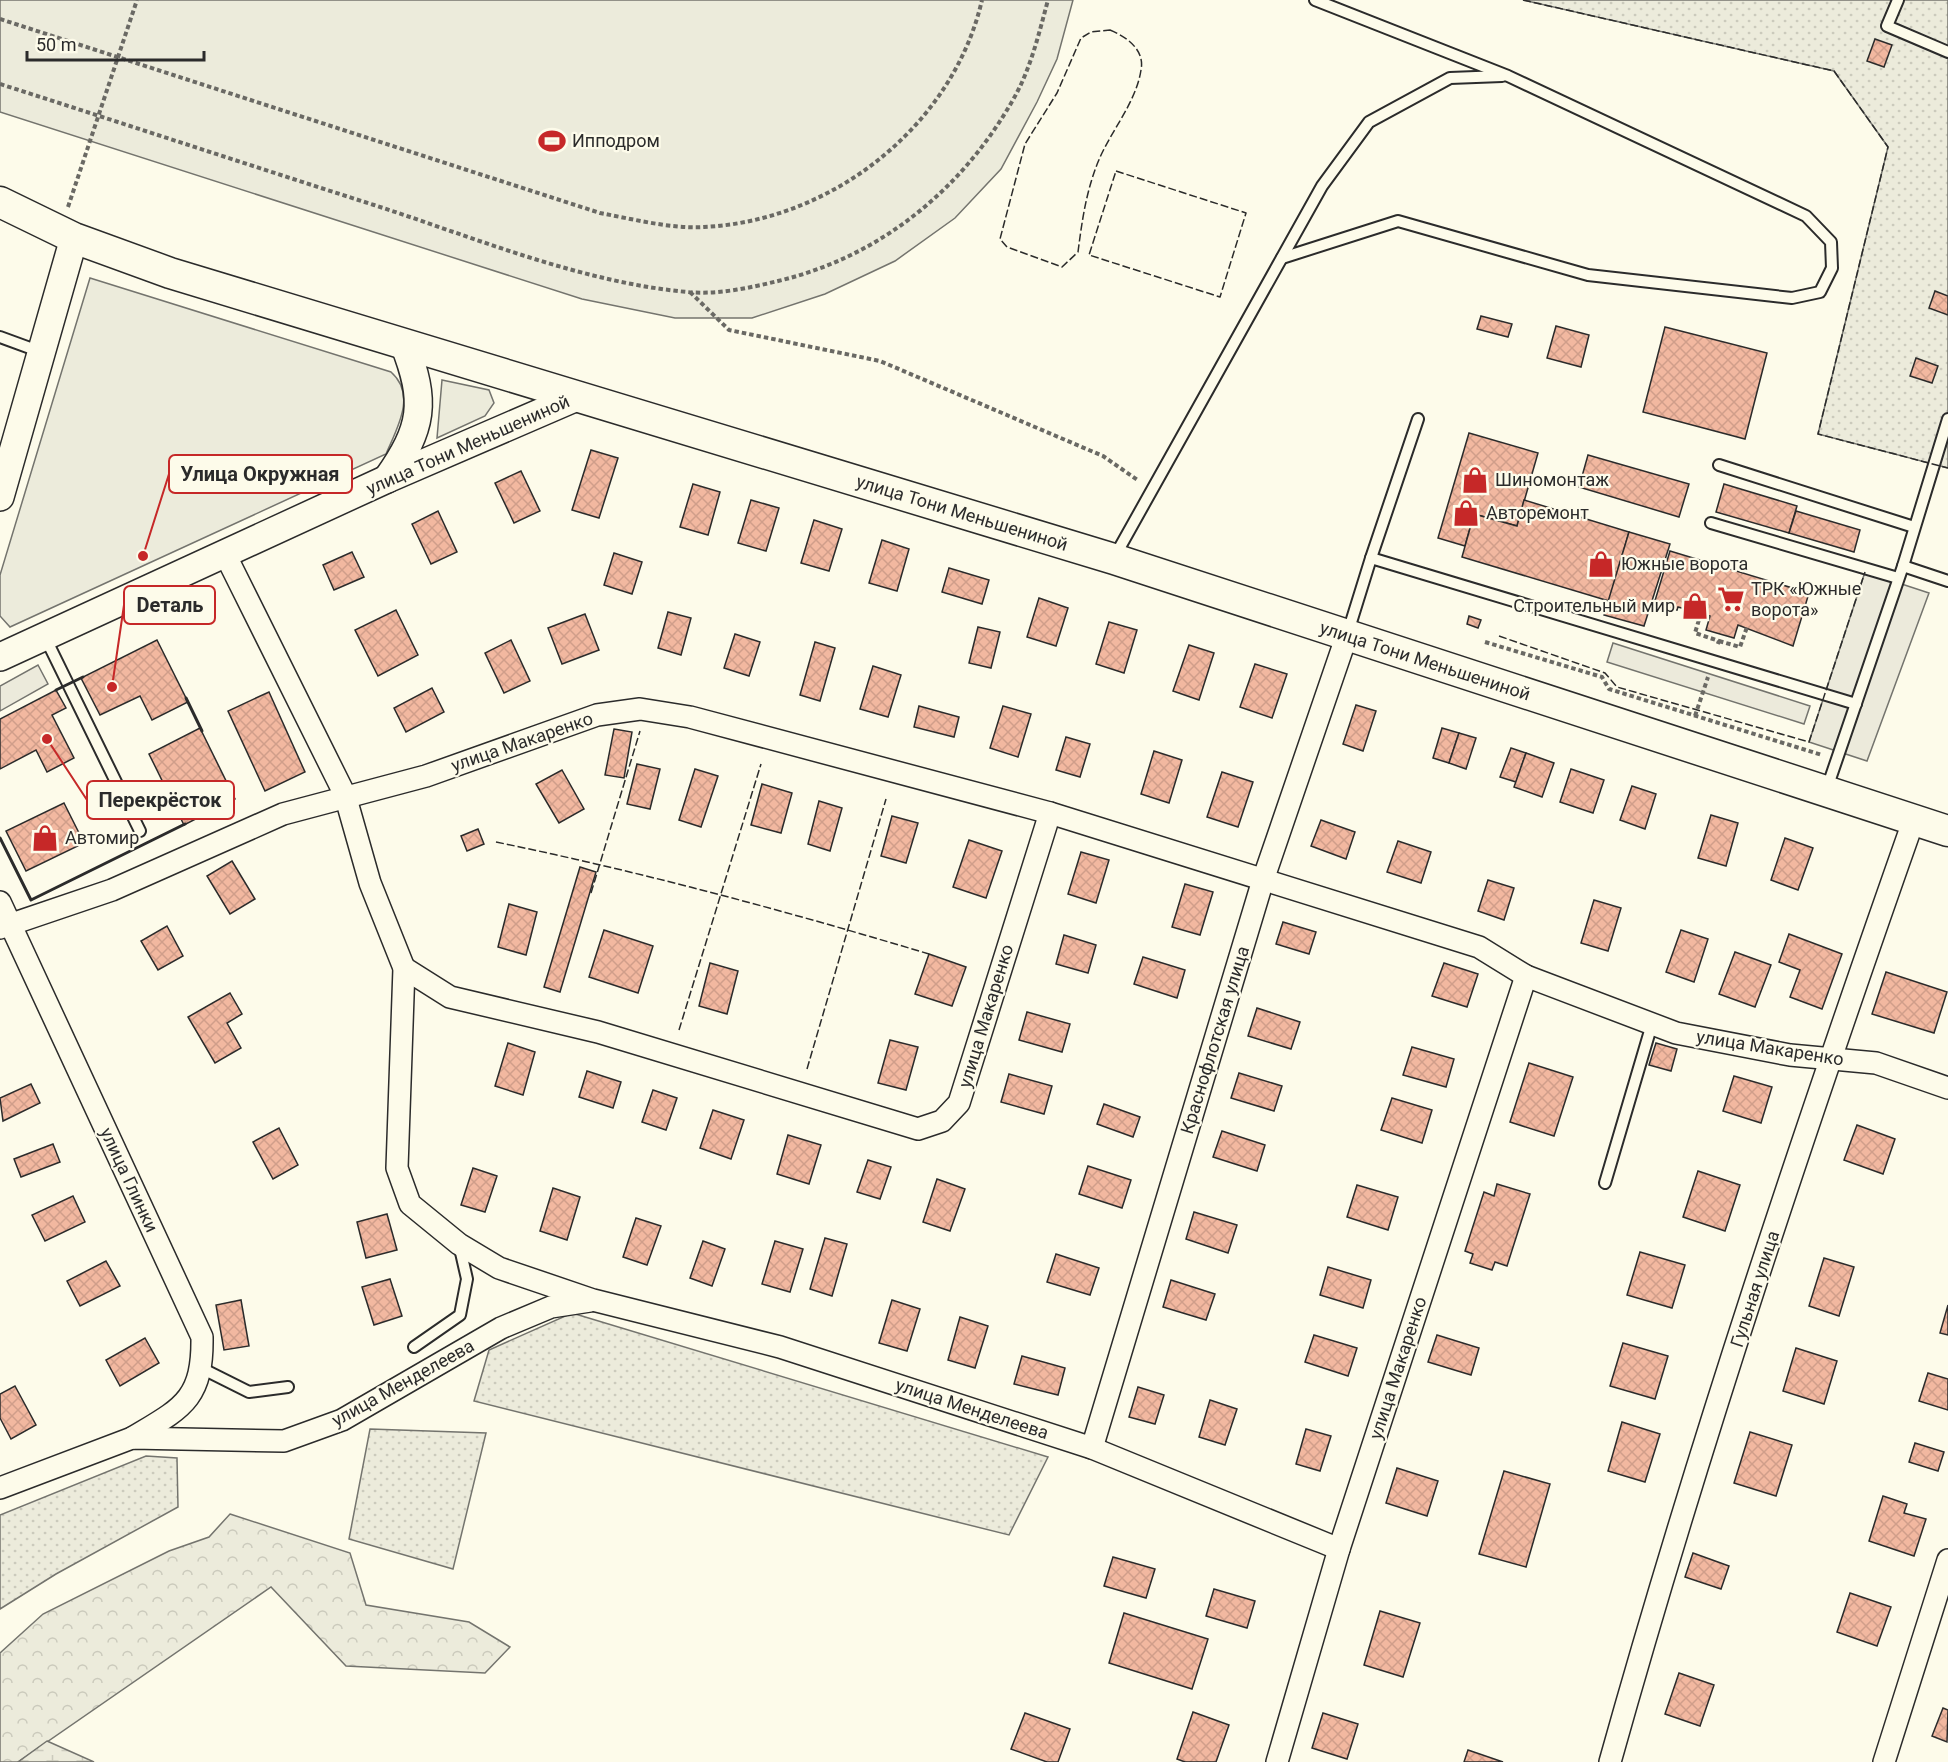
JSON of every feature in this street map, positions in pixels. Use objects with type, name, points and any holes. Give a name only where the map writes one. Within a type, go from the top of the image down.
[{"type":"main road","points":[[0,202],[67,234],[170,273],[579,396]]},
{"type":"main road","name":"улица Тони Меньшениной","points":[[579,396],[1114,559],[1948,831]]},
{"type":"street","points":[[0,497],[6,454],[42,352],[67,234]]},
{"type":"street","points":[[387,479],[406,453],[416,425],[420,401],[417,376],[404,344]]},
{"type":"street","name":"улица Тони Меньшениной","points":[[0,657],[387,479],[579,396]]},
{"type":"street","points":[[225,554],[345,795],[370,883],[404,968]]},
{"type":"street","name":"Краснофлотская улица","points":[[1092,1448],[1263,880],[1347,635]]},
{"type":"street","name":"улица Макаренко","points":[[4,926],[112,891],[283,814],[345,795],[426,776],[597,715],[640,709],[690,717],[1050,813],[1479,947],[1526,976],[1676,1033],[1829,1060],[1876,1063],[1948,1088]]},
{"type":"street","name":"улица Макаренко","points":[[404,968],[450,997],[598,1032],[918,1129],[942,1121],[959,1103],[1050,813]]},
{"type":"street","name":"Гульная улица","points":[[1610,1762],[1663,1573],[1829,1060],[1914,819]]},
{"type":"street","name":"улица Глинки","points":[[0,902],[4,926],[202,1337],[203,1369],[190,1396],[170,1415],[132,1438]]},
{"type":"street","name":"улица Менделеева","points":[[404,968],[397,1168],[410,1204],[459,1244],[499,1268],[593,1300],[780,1347],[1092,1448],[1339,1549]]},
{"type":"street","name":"улица Макаренко","points":[[1277,1762],[1339,1549],[1526,976]]},
{"type":"street","name":"улица Менделеева","points":[[0,1488],[132,1438],[284,1442],[342,1420],[501,1328],[551,1306],[593,1300]]},
{"type":"street","points":[[1884,1762],[1948,1560]]},
{"type":"lane","points":[[1282,258],[1398,221],[1588,275],[1792,298],[1820,292],[1832,268],[1831,242],[1806,216],[1508,76],[1315,0]]},
{"type":"lane","points":[[1898,0],[1887,26],[1948,52]]},
{"type":"lane","points":[[1114,559],[1322,186],[1369,122],[1450,78],[1508,76]]},
{"type":"lane","points":[[0,337],[42,352]]},
{"type":"lane","points":[[1347,635],[1418,419]]},
{"type":"lane","points":[[1826,791],[1903,566],[1948,419]]},
{"type":"lane","points":[[1719,465],[1914,527]]},
{"type":"lane","points":[[1711,524],[1898,578]]},
{"type":"lane","points":[[1371,558],[1856,704]]},
{"type":"lane","points":[[1903,566],[1948,581]]},
{"type":"lane","points":[[45,637],[140,831]]},
{"type":"lane","points":[[1605,1183],[1652,1024]]},
{"type":"lane","points":[[414,1347],[460,1315],[467,1280],[459,1244]]},
{"type":"lane","points":[[203,1369],[249,1392],[288,1387]]},
{"type":"path","points":[[67,234],[98,116],[137,0]]},
{"type":"path","points":[[0,19],[600,213],[703,228],[755,220],[804,205],[851,181],[892,150],[928,110],[956,69],[977,20],[982,0]]},
{"type":"path","points":[[0,84],[588,274],[690,292],[744,289],[802,275],[851,255],[903,225],[949,188],[984,145],[1015,97],[1036,45],[1048,0]]},
{"type":"path","points":[[690,292],[729,330],[880,361],[1103,456],[1152,490]]},
{"type":"path","points":[[1719,641],[1740,647],[1747,627]]},
{"type":"path","points":[[1485,642],[1602,677],[1609,689],[1838,759]]},
{"type":"green space","name":"Ипподром","points":[[0,0],[1073,0],[1057,59],[1001,169],[955,218],[895,261],[825,294],[752,318],[675,318],[582,299],[0,112]]},
{"type":"green space","points":[[1523,0],[1948,0],[1948,468],[1818,434],[1888,147],[1834,71]]},
{"type":"green space","points":[[90,278],[391,372],[399,381],[403,391],[402,412],[386,454],[10,627],[0,616],[0,575]]},
{"type":"green space","points":[[442,380],[489,390],[494,403],[485,416],[437,438]]},
{"type":"green space","points":[[572,1313],[1048,1457],[1009,1535],[474,1401],[489,1350]]},
{"type":"green space","points":[[370,1429],[486,1433],[453,1569],[349,1539]]},
{"type":"green space","points":[[146,1456],[177,1458],[178,1507],[56,1574],[0,1609],[0,1515]]},
{"type":"green space","points":[[230,1514],[350,1553],[366,1605],[469,1622],[510,1647],[485,1673],[346,1666],[271,1587],[18,1762],[0,1762],[0,1653],[43,1614],[169,1551],[209,1537]]},
{"type":"green space","points":[[47,1741],[94,1762],[18,1762]]},
{"type":"shaded area","points":[[1865,572],[1929,593],[1867,761],[1809,742]]},
{"type":"shaded area","points":[[1613,643],[1810,706],[1804,724],[1607,662]]},
{"type":"shaded area","points":[[38,665],[48,684],[0,711],[0,686]]},
{"type":"building","points":[[1875,39],[1892,45],[1884,67],[1867,61]]},
{"type":"building","points":[[1935,291],[1948,296],[1948,315],[1929,308]]},
{"type":"building","points":[[1481,316],[1512,324],[1508,337],[1477,329]]},
{"type":"building","points":[[1556,326],[1589,335],[1581,367],[1547,358]]},
{"type":"building","points":[[1665,327],[1767,353],[1745,439],[1643,412]]},
{"type":"building","points":[[1916,358],[1938,366],[1932,383],[1910,376]]},
{"type":"building","points":[[1469,433],[1538,453],[1517,526],[1474,514],[1465,546],[1438,538]]},
{"type":"building","points":[[591,450],[618,458],[599,518],[572,510]]},
{"type":"building","points":[[1588,455],[1689,484],[1679,517],[1579,487]]},
{"type":"building","points":[[521,471],[540,511],[514,523],[495,483]]},
{"type":"building","points":[[693,484],[720,492],[708,535],[680,527]]},
{"type":"building","points":[[1724,484],[1797,506],[1789,533],[1716,512]]},
{"type":"building","points":[[751,500],[779,508],[766,551],[738,543]]},
{"type":"building","points":[[1524,500],[1629,532],[1609,601],[1462,557],[1474,514],[1517,526]]},
{"type":"building","points":[[438,511],[457,552],[431,564],[412,524]]},
{"type":"building","points":[[1796,511],[1860,530],[1854,552],[1789,533]]},
{"type":"building","points":[[814,520],[842,529],[829,571],[801,563]]},
{"type":"building","points":[[1629,532],[1670,544],[1644,626],[1604,615]]},
{"type":"building","points":[[882,540],[909,549],[897,591],[869,583]]},
{"type":"building","name":"ТРК «Южные ворота»","points":[[1670,551],[1809,593],[1793,646],[1738,625],[1734,638],[1706,630],[1710,616],[1678,607],[1677,610],[1654,604]]},
{"type":"building","points":[[352,552],[364,577],[334,590],[323,565]]},
{"type":"building","points":[[614,553],[642,562],[632,594],[604,585]]},
{"type":"building","points":[[949,568],[989,580],[982,604],[942,592]]},
{"type":"building","points":[[1039,598],[1068,608],[1056,646],[1027,637]]},
{"type":"building","points":[[396,610],[418,655],[378,676],[355,630]]},
{"type":"building","points":[[668,612],[691,618],[681,655],[658,648]]},
{"type":"building","points":[[585,614],[599,650],[562,664],[548,628]]},
{"type":"building","points":[[1469,616],[1481,620],[1478,628],[1467,624]]},
{"type":"building","points":[[1109,622],[1137,630],[1124,673],[1096,664]]},
{"type":"building","points":[[978,627],[1000,632],[991,668],[969,663]]},
{"type":"building","points":[[735,634],[760,642],[749,676],[724,668]]},
{"type":"building","points":[[157,640],[188,702],[152,720],[140,696],[100,715],[81,678]]},
{"type":"building","points":[[511,640],[530,681],[504,693],[485,653]]},
{"type":"building","points":[[815,642],[835,648],[820,701],[800,695]]},
{"type":"building","points":[[1189,645],[1214,653],[1199,700],[1173,691]]},
{"type":"building","points":[[1255,664],[1287,674],[1272,718],[1240,707]]},
{"type":"building","points":[[873,666],[901,675],[888,717],[860,709]]},
{"type":"building","points":[[432,688],[444,712],[406,732],[394,708]]},
{"type":"building","points":[[56,690],[66,708],[52,715],[74,758],[47,772],[36,750],[0,769],[0,719]]},
{"type":"building","points":[[269,692],[305,772],[265,791],[228,711]]},
{"type":"building","points":[[1356,705],[1376,711],[1363,751],[1343,744]]},
{"type":"building","points":[[919,706],[959,717],[954,737],[914,727]]},
{"type":"building","points":[[1003,706],[1031,714],[1018,757],[990,748]]},
{"type":"building","points":[[200,728],[235,799],[184,825],[149,754]]},
{"type":"building","points":[[1442,728],[1459,733],[1449,763],[1433,758]]},
{"type":"building","points":[[614,729],[632,732],[624,778],[605,775]]},
{"type":"building","points":[[1459,733],[1476,738],[1466,769],[1449,763]]},
{"type":"building","points":[[1066,737],[1090,744],[1080,777],[1056,770]]},
{"type":"building","points":[[1511,748],[1526,753],[1516,782],[1500,777]]},
{"type":"building","points":[[1154,751],[1182,760],[1169,803],[1141,794]]},
{"type":"building","points":[[1526,753],[1554,763],[1542,797],[1514,787]]},
{"type":"building","points":[[637,764],[660,769],[650,809],[627,804]]},
{"type":"building","points":[[695,769],[718,776],[701,827],[679,820]]},
{"type":"building","points":[[1571,769],[1604,780],[1593,813],[1560,802]]},
{"type":"building","points":[[562,770],[584,809],[559,823],[536,784]]},
{"type":"building","points":[[1222,772],[1253,782],[1238,827],[1207,817]]},
{"type":"building","points":[[762,784],[792,793],[781,833],[751,825]]},
{"type":"building","points":[[1632,786],[1656,794],[1645,829],[1620,820]]},
{"type":"building","points":[[819,801],[842,808],[830,851],[808,844]]},
{"type":"building","points":[[64,803],[84,843],[26,871],[6,831]]},
{"type":"building","points":[[1711,815],[1738,823],[1726,866],[1698,858]]},
{"type":"building","points":[[892,816],[918,823],[906,863],[881,856]]},
{"type":"building","points":[[1321,820],[1355,832],[1346,859],[1311,846]]},
{"type":"building","points":[[478,829],[484,844],[467,851],[461,836]]},
{"type":"building","points":[[1785,838],[1813,848],[1798,890],[1771,880]]},
{"type":"building","points":[[969,840],[1002,851],[986,898],[953,887]]},
{"type":"building","points":[[1398,841],[1431,852],[1421,883],[1387,872]]},
{"type":"building","points":[[1081,852],[1109,860],[1096,903],[1068,894]]},
{"type":"building","points":[[232,861],[255,899],[230,914],[207,876]]},
{"type":"building","points":[[580,867],[596,872],[560,992],[544,987]]},
{"type":"building","points":[[1488,880],[1514,888],[1504,920],[1478,911]]},
{"type":"building","points":[[1185,884],[1213,892],[1200,935],[1172,927]]},
{"type":"building","points":[[1594,900],[1621,908],[1608,951],[1581,943]]},
{"type":"building","points":[[509,904],[537,912],[526,955],[498,947]]},
{"type":"building","points":[[1283,922],[1316,932],[1309,954],[1276,944]]},
{"type":"building","points":[[167,926],[183,956],[158,970],[141,941]]},
{"type":"building","points":[[604,930],[653,946],[638,993],[589,977]]},
{"type":"building","points":[[1681,930],[1708,939],[1694,982],[1666,972]]},
{"type":"building","points":[[1789,934],[1842,954],[1822,1009],[1790,997],[1800,970],[1779,962]]},
{"type":"building","points":[[1064,935],[1096,945],[1088,973],[1056,964]]},
{"type":"building","points":[[1735,952],[1771,965],[1755,1007],[1719,994]]},
{"type":"building","points":[[929,954],[966,967],[952,1006],[915,994]]},
{"type":"building","points":[[1143,957],[1185,970],[1177,998],[1134,984]]},
{"type":"building","points":[[710,963],[738,971],[727,1014],[699,1006]]},
{"type":"building","points":[[1444,963],[1478,974],[1467,1007],[1432,996]]},
{"type":"building","points":[[1886,972],[1947,992],[1934,1033],[1872,1014]]},
{"type":"building","points":[[230,993],[242,1014],[227,1023],[241,1048],[215,1063],[188,1017]]},
{"type":"building","points":[[1257,1008],[1300,1022],[1291,1049],[1248,1036]]},
{"type":"building","points":[[1027,1012],[1070,1024],[1062,1052],[1019,1040]]},
{"type":"building","points":[[890,1040],[918,1047],[906,1090],[878,1083]]},
{"type":"building","points":[[508,1043],[535,1052],[523,1095],[495,1086]]},
{"type":"building","points":[[1656,1043],[1677,1049],[1671,1071],[1649,1065]]},
{"type":"building","points":[[1412,1047],[1454,1059],[1446,1087],[1403,1075]]},
{"type":"building","points":[[1529,1063],[1573,1077],[1554,1136],[1510,1122]]},
{"type":"building","points":[[587,1071],[621,1082],[613,1108],[579,1097]]},
{"type":"building","points":[[1239,1073],[1282,1086],[1274,1111],[1231,1098]]},
{"type":"building","points":[[1009,1074],[1052,1086],[1044,1114],[1001,1102]]},
{"type":"building","points":[[1734,1076],[1772,1087],[1761,1123],[1723,1111]]},
{"type":"building","points":[[31,1084],[40,1103],[3,1121],[0,1098]]},
{"type":"building","points":[[653,1090],[677,1098],[666,1130],[642,1122]]},
{"type":"building","points":[[1392,1098],[1432,1110],[1422,1143],[1381,1130]]},
{"type":"building","points":[[1104,1104],[1140,1117],[1133,1137],[1097,1124]]},
{"type":"building","points":[[713,1110],[744,1120],[731,1159],[700,1148]]},
{"type":"building","points":[[1857,1125],[1895,1139],[1883,1174],[1844,1160]]},
{"type":"building","points":[[279,1128],[298,1165],[273,1179],[253,1142]]},
{"type":"building","points":[[1222,1131],[1265,1145],[1257,1171],[1213,1157]]},
{"type":"building","points":[[788,1135],[821,1145],[809,1184],[777,1174]]},
{"type":"building","points":[[53,1144],[60,1162],[21,1177],[14,1159]]},
{"type":"building","points":[[868,1160],[891,1167],[880,1199],[857,1192]]},
{"type":"building","points":[[1088,1166],[1131,1180],[1122,1208],[1079,1194]]},
{"type":"building","points":[[473,1168],[497,1176],[485,1212],[461,1205]]},
{"type":"building","points":[[1698,1171],[1740,1185],[1725,1231],[1683,1217]]},
{"type":"building","points":[[937,1179],[965,1189],[950,1231],[923,1222]]},
{"type":"building","points":[[1497,1184],[1530,1194],[1507,1266],[1495,1262],[1492,1270],[1470,1263],[1473,1254],[1465,1251],[1484,1192],[1494,1196]]},
{"type":"building","points":[[1357,1185],[1398,1197],[1388,1230],[1347,1217]]},
{"type":"building","points":[[553,1188],[580,1197],[567,1240],[540,1231]]},
{"type":"building","points":[[73,1196],[85,1222],[45,1241],[32,1215]]},
{"type":"building","points":[[1194,1212],[1237,1225],[1228,1253],[1186,1239]]},
{"type":"building","points":[[387,1214],[397,1250],[366,1258],[357,1222]]},
{"type":"building","points":[[636,1218],[661,1226],[647,1265],[623,1257]]},
{"type":"building","points":[[825,1238],[847,1244],[832,1296],[810,1289]]},
{"type":"building","points":[[703,1241],[725,1249],[712,1286],[690,1278]]},
{"type":"building","points":[[775,1241],[803,1249],[790,1292],[762,1284]]},
{"type":"building","points":[[1640,1252],[1685,1265],[1672,1308],[1627,1295]]},
{"type":"building","points":[[1056,1254],[1099,1268],[1090,1295],[1047,1282]]},
{"type":"building","points":[[1824,1258],[1854,1267],[1839,1316],[1809,1306]]},
{"type":"building","points":[[106,1261],[120,1286],[80,1306],[67,1281]]},
{"type":"building","points":[[1328,1267],[1371,1280],[1363,1308],[1320,1295]]},
{"type":"building","points":[[390,1279],[402,1316],[374,1325],[362,1287]]},
{"type":"building","points":[[1171,1280],[1215,1294],[1206,1320],[1163,1307]]},
{"type":"building","points":[[241,1300],[249,1346],[224,1350],[216,1305]]},
{"type":"building","points":[[892,1300],[920,1309],[907,1351],[879,1343]]},
{"type":"building","points":[[1948,1305],[1948,1335],[1940,1333]]},
{"type":"building","points":[[960,1317],[988,1326],[975,1368],[948,1360]]},
{"type":"building","points":[[1314,1335],[1357,1348],[1348,1376],[1305,1362]]},
{"type":"building","points":[[1437,1335],[1479,1348],[1471,1375],[1428,1362]]},
{"type":"building","points":[[145,1338],[159,1363],[120,1386],[106,1360]]},
{"type":"building","points":[[1623,1343],[1668,1356],[1655,1399],[1610,1386]]},
{"type":"building","points":[[1796,1348],[1837,1361],[1824,1404],[1783,1391]]},
{"type":"building","points":[[1022,1356],[1065,1368],[1058,1395],[1014,1384]]},
{"type":"building","points":[[1928,1373],[1948,1379],[1948,1410],[1919,1401]]},
{"type":"building","points":[[15,1386],[36,1425],[11,1439],[0,1418],[0,1394]]},
{"type":"building","points":[[1138,1387],[1164,1395],[1155,1424],[1129,1417]]},
{"type":"building","points":[[1210,1400],[1237,1409],[1225,1445],[1199,1437]]},
{"type":"building","points":[[1622,1422],[1660,1434],[1645,1482],[1608,1471]]},
{"type":"building","points":[[1306,1429],[1331,1436],[1320,1471],[1296,1464]]},
{"type":"building","points":[[1750,1432],[1792,1445],[1776,1496],[1734,1483]]},
{"type":"building","points":[[1915,1443],[1944,1452],[1938,1471],[1909,1462]]},
{"type":"building","points":[[1397,1468],[1438,1481],[1427,1516],[1386,1503]]},
{"type":"building","points":[[1504,1471],[1550,1484],[1526,1567],[1479,1554]]},
{"type":"building","points":[[1883,1496],[1907,1504],[1904,1513],[1926,1519],[1914,1556],[1869,1541]]},
{"type":"building","points":[[1693,1553],[1729,1566],[1721,1589],[1685,1577]]},
{"type":"building","points":[[1113,1557],[1155,1569],[1146,1598],[1104,1586]]},
{"type":"building","points":[[1214,1589],[1255,1601],[1247,1628],[1206,1616]]},
{"type":"building","points":[[1850,1593],[1891,1607],[1877,1646],[1837,1632]]},
{"type":"building","points":[[1380,1611],[1420,1623],[1403,1677],[1364,1665]]},
{"type":"building","points":[[1124,1613],[1208,1639],[1192,1689],[1109,1663]]},
{"type":"building","points":[[1679,1673],[1714,1685],[1700,1726],[1665,1714]]},
{"type":"building","points":[[1943,1708],[1948,1710],[1947,1742],[1932,1736]]},
{"type":"building","points":[[1193,1712],[1229,1725],[1216,1762],[1185,1762],[1177,1759]]},
{"type":"building","points":[[1025,1713],[1070,1729],[1058,1762],[1047,1762],[1011,1749]]},
{"type":"building","points":[[1323,1713],[1358,1724],[1347,1759],[1312,1748]]},
{"type":"building","points":[[1468,1750],[1503,1762],[1464,1762]]},
{"type":"fence","points":[[1523,0],[1834,71],[1888,147],[1818,434],[1948,468]]},
{"type":"fence","points":[[1110,30],[1123,36],[1137,50],[1142,63],[1141,70],[1134,94],[1103,151],[1090,184],[1078,252],[1062,267],[1007,247],[1000,239],[1025,144],[1057,93],[1081,38],[1091,32],[1110,30]]},
{"type":"fence","points":[[1116,171],[1246,213],[1220,297],[1089,255],[1116,171]]},
{"type":"fence","points":[[1499,636],[1605,673],[1617,687],[1809,742],[1865,572]]},
{"type":"fence","points":[[591,893],[640,731]]},
{"type":"fence","points":[[679,1030],[761,764]]},
{"type":"fence","points":[[807,1069],[886,799]]},
{"type":"fence","points":[[496,842],[714,893],[929,954]]},
{"type":"wall","points":[[56,690],[83,677]]},
{"type":"wall","points":[[186,698],[202,731]]},
{"type":"wall","points":[[0,838],[31,900],[185,824]]},
{"type":"place","name":"Ипподром","points":[[552,141]]},
{"type":"place","name":"Шиномонтаж","points":[[1475,480]]},
{"type":"place","name":"Авторемонт","points":[[1466,513]]},
{"type":"place","name":"Улица Окружная","points":[[143,556]]},
{"type":"place","name":"Южные ворота","points":[[1601,564]]},
{"type":"place","name":"ТРК «Южные ворота»","points":[[1731,599]]},
{"type":"place","name":"Строительный мир","points":[[1695,606]]},
{"type":"place","name":"Dеталь","points":[[112,687]]},
{"type":"place","name":"Перекрёсток","points":[[47,739]]},
{"type":"place","name":"Автомир","points":[[45,838]]}]
